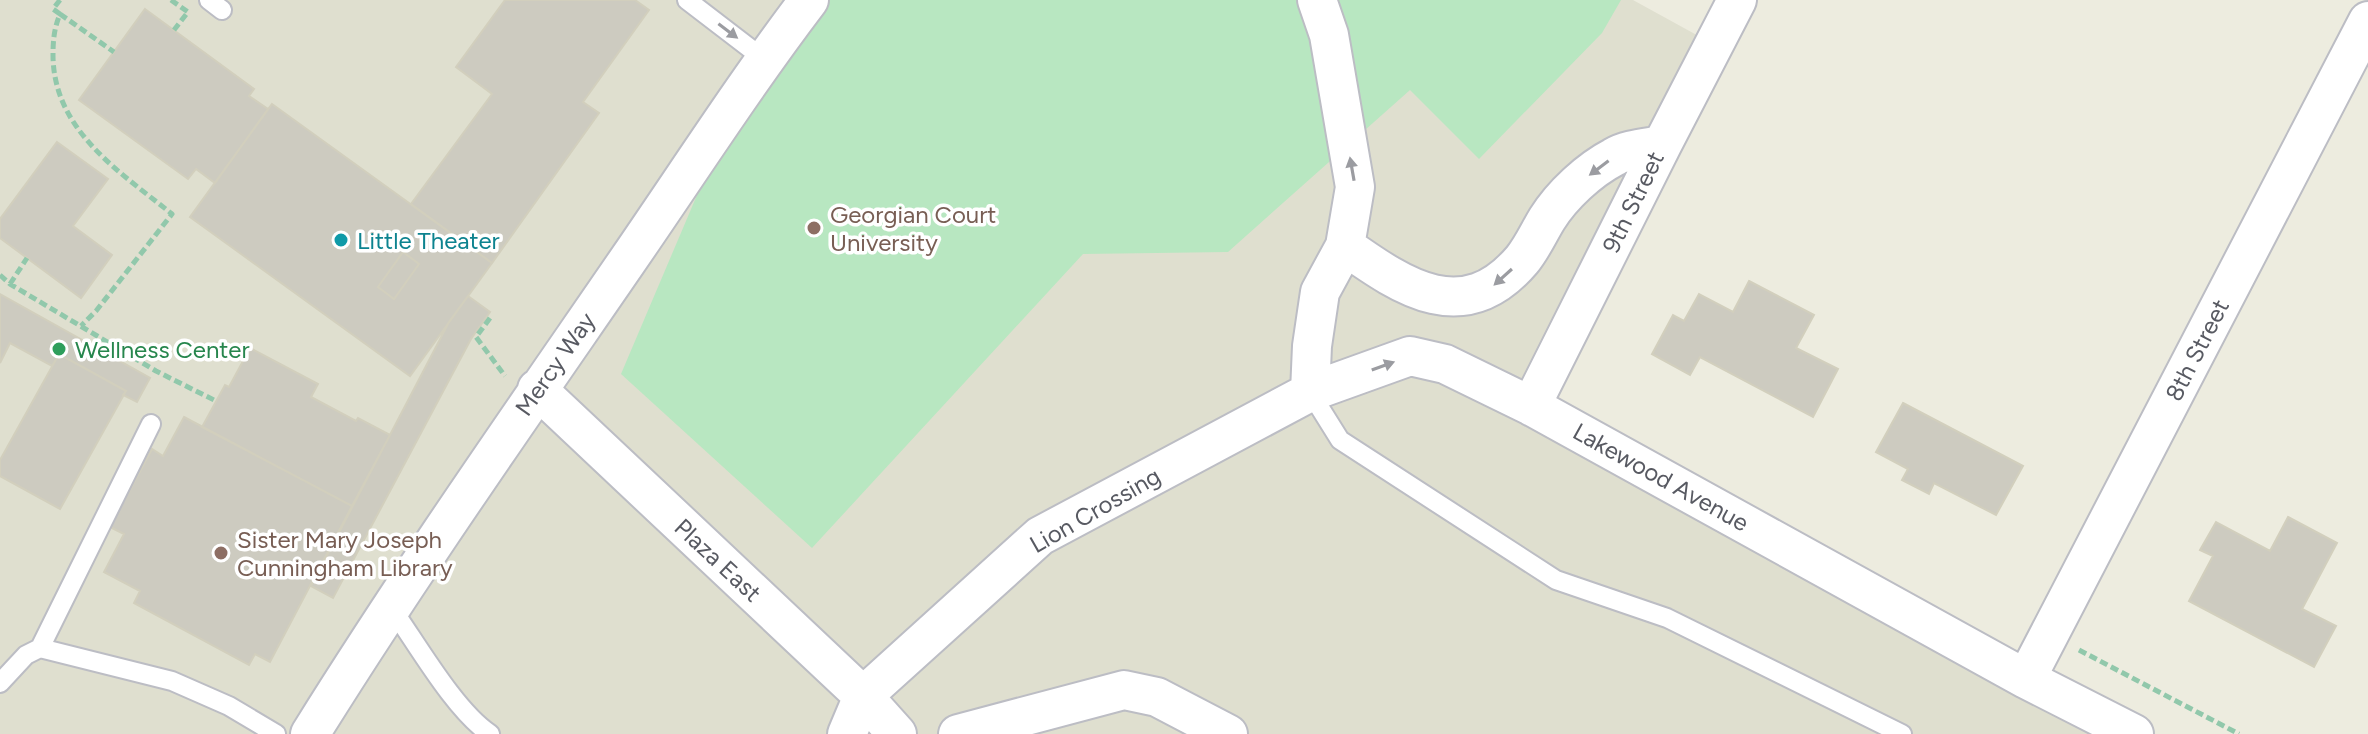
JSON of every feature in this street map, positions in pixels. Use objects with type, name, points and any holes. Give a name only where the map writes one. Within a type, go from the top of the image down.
[{"type":"street","name":"Mercy Way","points":[[310,734],[390,606],[537,389],[764,59],[809,0]]},
{"type":"street","points":[[1310,392],[1312,346],[1320,292],[1345,246],[1355,187],[1329,35],[1317,0]]},
{"type":"street","name":"9th Street","points":[[1531,406],[1737,0]]},
{"type":"street","name":"8th Street","points":[[2026,679],[2368,21]]},
{"type":"street","points":[[1345,246],[1384,274],[1443,298],[1465,298],[1495,286],[1523,259],[1549,215],[1572,189],[1615,155],[1662,145]]},
{"type":"street","name":"Lakewood Avenue","points":[[1310,392],[1410,356],[1445,364],[1531,406],[2026,679],[2134,734]]},
{"type":"street","name":"Plaza East","points":[[537,389],[863,696],[897,734]]},
{"type":"street","name":"Lion Crossing","points":[[847,734],[863,696],[1040,536],[1310,392]]},
{"type":"street","points":[[958,734],[1124,690],[1157,697],[1228,734]]},
{"type":"lane","points":[[689,2],[764,59]]},
{"type":"lane","points":[[1310,392],[1340,440],[1556,580],[1667,618],[1902,734]]},
{"type":"lane","points":[[0,683],[26,655],[40,648],[151,424]]},
{"type":"lane","points":[[390,606],[458,702],[477,725],[490,734]]},
{"type":"lane","points":[[40,648],[172,681],[229,706],[276,734]]},
{"type":"path","points":[[60,0],[53,9],[114,52]]},
{"type":"path","points":[[171,0],[188,12],[174,30]]},
{"type":"path","points":[[60,14],[53,30],[53,75],[65,110],[81,136],[172,214],[81,326]]},
{"type":"path","points":[[10,284],[27,258]]},
{"type":"path","points":[[0,275],[10,284],[156,371],[216,401]]},
{"type":"path","points":[[2050,634],[2239,734]]},
{"type":"shaded area","name":"Georgian Court University","points":[[0,0],[1633,0],[1724,50],[1532,406],[2147,734],[0,734]]},
{"type":"green space","points":[[806,0],[1621,0],[1602,33],[1479,159],[1410,90],[1228,252],[1083,254],[812,548],[621,374],[751,68]]},
{"type":"building","points":[[505,0],[635,0],[649,10],[583,102],[599,113],[492,263],[411,204],[492,94],[456,67]]},
{"type":"building","points":[[145,9],[254,89],[249,96],[268,109],[215,183],[196,169],[188,179],[79,100]]},
{"type":"building","name":"Little Theater","points":[[272,104],[492,263],[410,376],[190,217]]},
{"type":"building","points":[[57,142],[108,179],[73,226],[112,255],[81,298],[0,238],[0,219]]},
{"type":"building","points":[[403,252],[419,264],[394,299],[378,287]]},
{"type":"building","points":[[1749,281],[1814,315],[1796,348],[1838,369],[1813,417],[1700,357],[1690,375],[1652,354],[1673,315],[1684,321],[1699,294],[1733,312]]},
{"type":"building","name":"Wellness Center","points":[[0,294],[150,378],[137,402],[123,395],[126,391],[59,354],[52,366],[10,343],[0,363]]},
{"type":"building","points":[[468,296],[490,312],[471,339],[333,598],[311,586],[449,322]]},
{"type":"building","points":[[250,348],[318,384],[311,397],[390,435],[352,506],[202,427]]},
{"type":"building","points":[[59,354],[126,391],[60,509],[0,476],[0,460]]},
{"type":"building","points":[[1903,403],[2023,466],[1996,515],[1934,483],[1929,494],[1902,480],[1908,469],[1876,452]]},
{"type":"building","name":"Sister Mary Joseph Cunningham Library","points":[[184,417],[352,506],[270,662],[255,654],[249,665],[134,603],[140,591],[104,572],[124,534],[110,527],[152,449],[163,456]]},
{"type":"building","points":[[2288,517],[2337,543],[2302,609],[2336,626],[2314,667],[2189,601],[2213,556],[2200,550],[2216,522],[2270,551]]},
{"type":"place","name":"Georgian Court University","points":[[814,228]]},
{"type":"place","name":"Little Theater","points":[[341,240]]},
{"type":"place","name":"Wellness Center","points":[[59,349]]},
{"type":"place","name":"Sister Mary Joseph Cunningham Library","points":[[221,553]]}]
